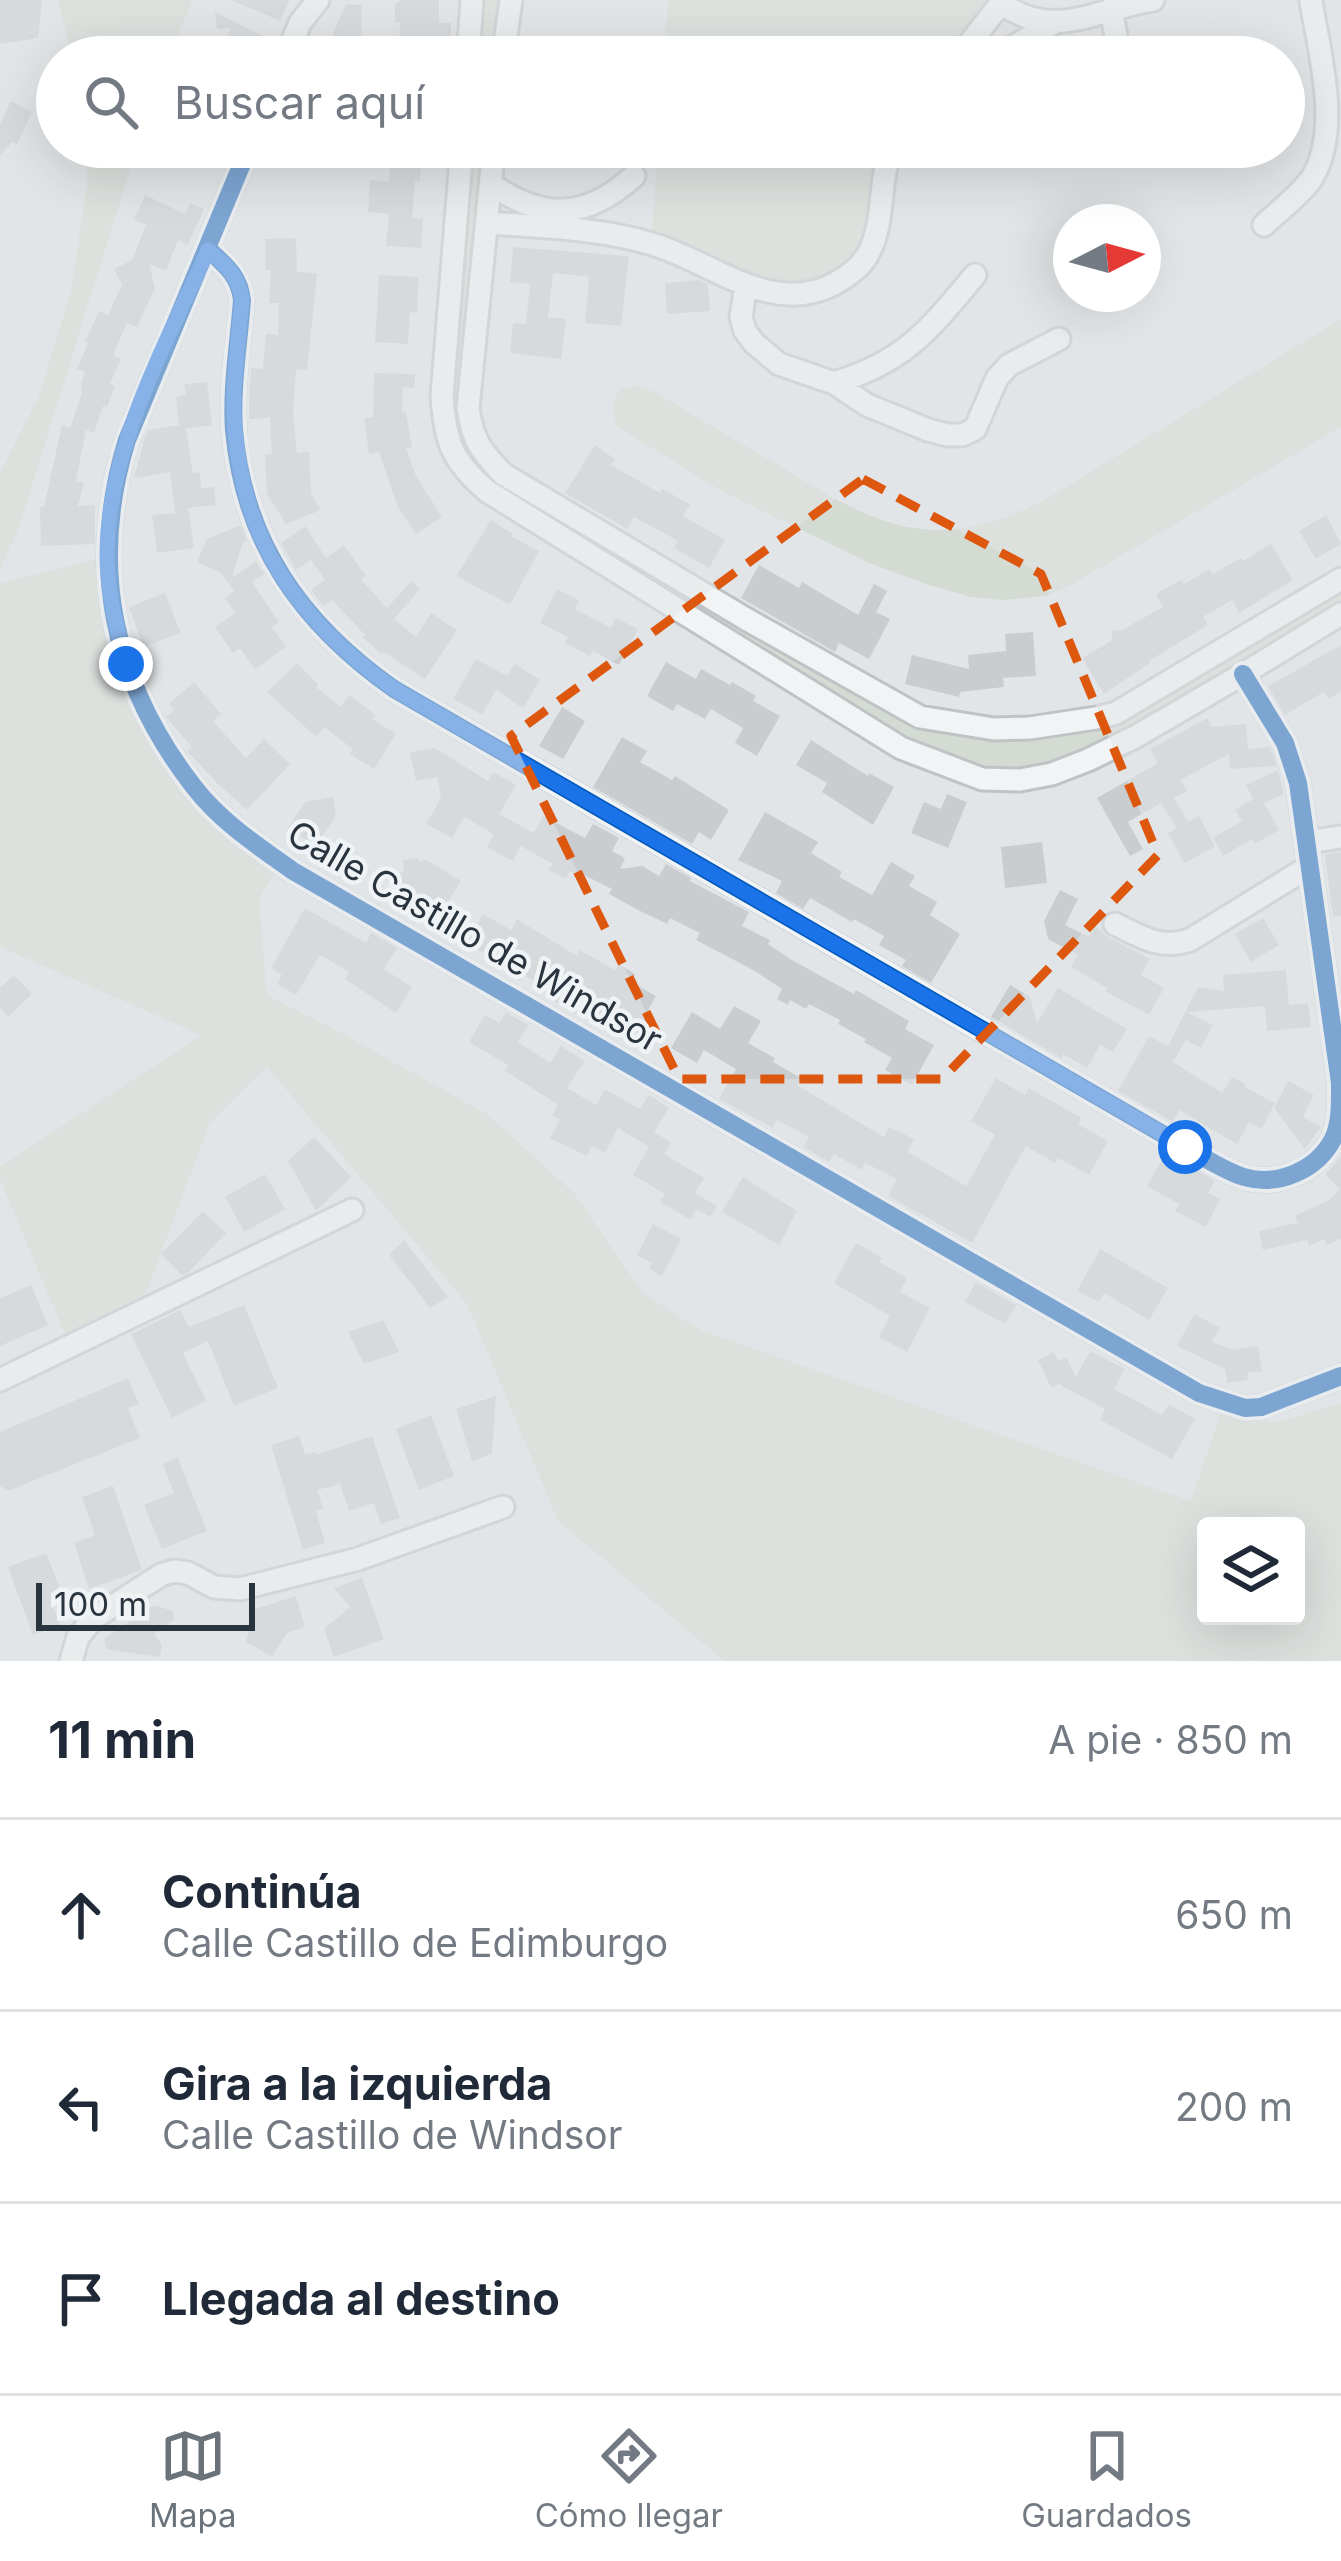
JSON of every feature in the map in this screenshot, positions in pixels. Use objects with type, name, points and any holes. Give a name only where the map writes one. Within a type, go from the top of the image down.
[{"type":"street","points":[[295,36],[318,0]]},
{"type":"street","points":[[469,36],[472,0]]},
{"type":"street","points":[[506,36],[511,0]]},
{"type":"street","points":[[1033,36],[1052,25],[1148,0]]},
{"type":"street","points":[[1264,225],[1311,179],[1324,157],[1329,135],[1313,1],[1300,0]]},
{"type":"street","points":[[975,36],[1001,2],[1028,20],[1052,25]]},
{"type":"street","points":[[1111,9],[1116,36]]},
{"type":"street","name":"Calle Castillo de Windsor","points":[[241,168],[127,440],[115,477],[107,556],[110,597],[126,664],[157,730],[195,788],[224,818],[292,871],[1198,1393],[1245,1408],[1261,1407],[1341,1376]]},
{"type":"street","points":[[460,168],[442,396],[443,424],[464,472],[487,491],[901,748],[982,779],[1020,780],[1052,774],[1135,737],[1341,614]]},
{"type":"street","points":[[492,168],[468,408],[472,434],[481,451],[503,474],[920,717],[994,729],[1030,728],[1116,712],[1341,579]]},
{"type":"street","points":[[488,224],[600,232],[651,243],[689,256],[746,286],[797,294],[827,287],[853,273],[870,252],[887,168]]},
{"type":"street","points":[[490,184],[512,200],[564,211],[591,206],[615,194],[634,176]]},
{"type":"street","points":[[208,250],[235,274],[241,286],[234,428],[243,479],[262,537],[275,566],[340,649],[394,689],[824,940],[1185,1147],[1244,1177],[1266,1180],[1291,1176],[1324,1153],[1340,1117],[1340,1083],[1330,926],[1310,866],[1298,783],[1286,743],[1243,674]]},
{"type":"street","points":[[834,383],[876,368],[916,343],[975,275]]},
{"type":"street","points":[[746,286],[741,317],[754,343],[779,364],[834,383],[868,405],[947,435],[975,429],[997,378],[1009,365],[1059,339]]},
{"type":"street","points":[[901,748],[908,724],[920,717]]},
{"type":"street","points":[[1075,721],[1090,744],[1088,760]]},
{"type":"street","points":[[1307,842],[1341,837]]},
{"type":"street","points":[[1115,925],[1158,944],[1174,945],[1190,940],[1310,866]]},
{"type":"street","points":[[0,1380],[352,1210]]},
{"type":"street","points":[[71,1661],[78,1637],[94,1618],[161,1575],[188,1573],[214,1587],[240,1589],[358,1559],[503,1507]]},
{"type":"highlighted area","points":[[863,479],[1041,574],[1158,855],[942,1079],[679,1079],[511,736]]},
{"type":"shaded area","points":[[58,0],[193,0],[177,36],[67,36]]},
{"type":"shaded area","points":[[472,0],[511,0],[506,36],[469,36]]},
{"type":"shaded area","points":[[668,0],[1001,0],[974,36],[665,36]]},
{"type":"shaded area","points":[[86,168],[130,168],[20,525],[0,570],[0,473],[38,398],[71,292]]},
{"type":"shaded area","points":[[460,168],[492,168],[470,385],[481,451],[920,717],[962,726],[1096,718],[1341,579],[1341,614],[1052,774],[951,770],[464,472],[442,396]]},
{"type":"shaded area","points":[[656,168],[888,168],[870,252],[797,294],[651,243]]},
{"type":"shaded area","points":[[1341,319],[1341,427],[1046,596],[971,597],[872,564],[723,492],[615,425],[613,406],[618,390],[638,385],[872,516],[914,528],[964,528],[1043,501]]},
{"type":"shaded area","points":[[107,557],[126,665],[195,788],[280,862],[259,899],[267,995],[487,1114],[574,1193],[644,1294],[700,1330],[1191,1501],[1224,1403],[1239,1419],[1278,1422],[1341,1403],[1341,1661],[724,1661],[558,1521],[467,1304],[267,1067],[210,1123],[138,1315],[70,1346],[0,1180],[0,1167],[201,1035],[0,947],[0,583]]},
{"type":"building","points":[[0,0],[42,0],[36,38],[0,44]]},
{"type":"building","points":[[231,0],[289,0],[280,21]]},
{"type":"building","points":[[439,0],[439,23],[451,23],[451,36],[400,36],[395,4]]},
{"type":"building","points":[[346,4],[362,5],[361,36],[333,33]]},
{"type":"building","points":[[215,12],[263,36],[228,36],[231,28],[217,29]]},
{"type":"building","points":[[11,101],[32,112],[17,144],[12,142],[0,156],[0,124]]},
{"type":"building","points":[[390,168],[421,168],[412,218],[423,219],[421,248],[386,246],[389,214],[368,212],[370,180],[389,182]]},
{"type":"building","points":[[145,195],[185,214],[190,203],[204,209],[188,245],[178,240],[166,271],[149,264],[155,288],[137,327],[127,323],[113,355],[121,359],[107,407],[103,406],[94,433],[86,430],[76,481],[84,483],[78,506],[95,505],[95,544],[41,546],[40,507],[44,507],[62,425],[70,428],[82,393],[85,372],[77,369],[85,342],[99,311],[108,315],[122,285],[114,269],[132,260],[146,225],[134,220]]},
{"type":"building","points":[[296,238],[297,272],[317,273],[307,370],[296,369],[293,414],[297,453],[309,452],[311,494],[321,510],[286,524],[267,494],[270,418],[249,419],[249,398],[251,368],[263,369],[266,334],[278,335],[279,303],[269,303],[271,270],[266,270],[265,239]]},
{"type":"building","points":[[513,247],[629,256],[621,326],[585,323],[589,277],[553,273],[548,317],[566,319],[561,359],[510,353],[513,323],[526,324],[530,284],[510,282]]},
{"type":"building","points":[[379,275],[419,277],[417,313],[410,312],[408,344],[375,342]]},
{"type":"building","points":[[699,280],[708,284],[710,311],[667,314],[665,283]]},
{"type":"building","points":[[374,373],[415,374],[415,388],[403,387],[402,413],[406,412],[412,447],[406,448],[416,476],[442,517],[416,534],[397,505],[379,452],[369,454],[364,419],[373,417]]},
{"type":"building","points":[[207,382],[212,425],[186,429],[193,473],[200,472],[201,488],[214,487],[216,505],[188,508],[194,548],[157,553],[152,515],[175,513],[170,472],[134,478],[145,437],[148,430],[179,425],[176,397],[186,395],[184,384]]},
{"type":"building","points":[[595,445],[615,459],[611,465],[690,504],[683,516],[725,540],[709,568],[674,548],[678,541],[634,517],[627,529],[565,493]]},
{"type":"building","points":[[1326,515],[1341,544],[1316,559],[1299,531]]},
{"type":"building","points":[[491,520],[539,551],[510,605],[456,576]]},
{"type":"building","points":[[241,525],[247,541],[232,578],[256,561],[264,574],[252,582],[279,622],[272,627],[286,647],[255,669],[240,648],[233,653],[215,627],[235,613],[225,598],[234,591],[221,573],[197,562],[207,539]]},
{"type":"building","points":[[305,526],[326,558],[344,545],[366,576],[361,579],[387,608],[411,581],[420,589],[394,619],[416,637],[431,613],[457,630],[425,679],[382,654],[332,600],[324,606],[318,599],[311,590],[325,580],[311,560],[296,570],[281,543]]},
{"type":"building","points":[[1271,544],[1293,580],[1239,613],[1232,600],[1203,617],[1208,625],[1104,694],[1082,658],[1111,641],[1113,630],[1120,631],[1163,607],[1156,594],[1182,579],[1184,584],[1210,569],[1213,574]]},
{"type":"building","points":[[759,565],[799,588],[802,582],[858,615],[874,584],[887,591],[876,612],[890,619],[869,659],[839,643],[835,652],[741,598]]},
{"type":"building","points":[[557,589],[579,600],[575,609],[611,628],[616,618],[638,629],[619,665],[565,643],[568,637],[540,623]]},
{"type":"building","points":[[165,593],[181,633],[143,647],[129,607]]},
{"type":"building","points":[[1033,632],[1036,676],[1003,678],[1004,687],[960,692],[959,697],[905,684],[912,655],[969,669],[968,655],[1006,651],[1005,634]]},
{"type":"building","points":[[1341,645],[1341,691],[1329,699],[1324,692],[1285,715],[1268,686]]},
{"type":"building","points":[[476,659],[507,676],[515,664],[540,680],[523,708],[496,690],[482,715],[453,699]]},
{"type":"building","points":[[666,662],[696,679],[701,669],[732,682],[780,716],[757,756],[735,743],[743,728],[711,709],[705,719],[677,704],[673,711],[647,696]]},
{"type":"building","points":[[297,663],[341,707],[349,695],[376,715],[372,719],[396,734],[374,769],[350,754],[353,749],[324,727],[316,737],[267,692]]},
{"type":"building","points":[[194,682],[221,714],[213,721],[246,758],[264,739],[290,764],[247,810],[187,751],[192,747],[166,717],[174,710],[169,704]]},
{"type":"building","points":[[562,707],[585,721],[563,759],[539,746]]},
{"type":"building","points":[[1207,718],[1211,727],[1246,724],[1248,749],[1270,747],[1277,766],[1230,769],[1229,754],[1180,780],[1187,791],[1174,798],[1188,822],[1199,816],[1215,847],[1184,863],[1168,833],[1177,828],[1161,803],[1128,822],[1143,849],[1130,856],[1097,798],[1158,763],[1150,749]]},
{"type":"building","points":[[622,737],[647,751],[640,762],[672,780],[675,776],[729,810],[711,840],[699,832],[692,844],[593,787]]},
{"type":"building","points":[[811,740],[894,787],[873,825],[822,792],[827,783],[796,765]]},
{"type":"building","points":[[435,748],[488,781],[493,772],[516,785],[499,814],[534,833],[543,816],[585,838],[593,824],[619,838],[612,851],[625,858],[620,869],[642,866],[659,876],[666,864],[749,912],[742,926],[770,940],[768,944],[790,959],[909,1021],[905,1029],[934,1045],[912,1085],[885,1070],[892,1058],[838,1024],[840,1020],[809,1004],[806,1009],[777,999],[782,989],[696,940],[700,933],[636,909],[609,894],[612,889],[582,874],[570,871],[566,879],[549,870],[553,864],[521,846],[513,861],[487,847],[494,834],[464,817],[452,838],[426,824],[441,798],[437,777],[416,781],[410,752]]},
{"type":"building","points":[[1278,770],[1284,794],[1264,803],[1279,830],[1223,856],[1213,838],[1242,821],[1235,810],[1253,799],[1246,785]]},
{"type":"building","points":[[947,794],[967,802],[948,848],[911,833],[924,802],[941,809]]},
{"type":"building","points":[[333,797],[336,815],[316,846],[288,828],[305,802]]},
{"type":"building","points":[[765,812],[818,842],[811,853],[842,872],[839,877],[872,895],[891,862],[915,876],[909,886],[937,902],[930,915],[960,934],[931,983],[902,966],[906,960],[879,945],[884,936],[810,898],[803,909],[776,893],[782,881],[738,860]]},
{"type":"building","points":[[1042,842],[1047,883],[1005,888],[1001,847]]},
{"type":"building","points":[[1341,852],[1341,916],[1333,916],[1325,854]]},
{"type":"building","points":[[418,858],[461,881],[442,911],[416,895],[402,903],[398,873],[404,872],[403,860]]},
{"type":"building","points":[[1060,890],[1078,899],[1065,925],[1089,937],[1095,926],[1150,959],[1141,975],[1164,988],[1149,1015],[1071,967],[1078,955],[1048,939],[1044,921]]},
{"type":"building","points":[[305,908],[366,943],[371,933],[397,948],[384,969],[412,987],[396,1013],[345,979],[349,972],[320,955],[296,995],[277,984],[282,975],[271,968]]},
{"type":"building","points":[[483,914],[511,930],[517,919],[577,956],[580,950],[615,970],[619,964],[635,974],[631,982],[656,996],[638,1034],[634,1032],[631,1038],[581,1004],[576,1014],[552,1000],[556,992],[523,975],[520,981],[509,975],[516,961],[491,947],[487,955],[467,944]]},
{"type":"building","points":[[1263,918],[1279,945],[1251,962],[1235,934]]},
{"type":"building","points":[[1286,970],[1289,1005],[1308,1003],[1311,1027],[1267,1031],[1265,1006],[1187,1012],[1213,1025],[1201,1048],[1186,1040],[1173,1062],[1222,1093],[1232,1077],[1275,1103],[1262,1129],[1249,1122],[1237,1144],[1179,1110],[1173,1122],[1118,1091],[1149,1036],[1168,1046],[1198,987],[1224,991],[1223,975]]},
{"type":"building","points":[[14,975],[32,994],[8,1017],[0,1008],[0,988]]},
{"type":"building","points":[[1010,985],[1030,997],[1037,1023],[1058,988],[1127,1029],[1113,1052],[1100,1045],[1087,1068],[991,1017]]},
{"type":"building","points":[[734,1006],[761,1021],[748,1043],[801,1078],[797,1085],[884,1137],[889,1127],[914,1139],[908,1152],[966,1186],[995,1135],[971,1121],[996,1078],[1025,1095],[1029,1088],[1081,1118],[1078,1124],[1108,1141],[1089,1175],[1026,1146],[972,1243],[888,1196],[897,1179],[865,1163],[862,1170],[834,1154],[829,1162],[803,1147],[809,1137],[777,1120],[773,1128],[719,1099],[736,1069],[704,1050],[697,1063],[671,1048],[692,1012],[720,1029]]},
{"type":"building","points":[[506,1012],[528,1025],[518,1042],[550,1063],[561,1046],[585,1061],[567,1088],[596,1105],[605,1089],[640,1109],[649,1095],[669,1108],[654,1132],[671,1142],[664,1154],[704,1178],[695,1193],[717,1206],[710,1217],[696,1209],[691,1220],[660,1202],[665,1194],[633,1175],[649,1147],[618,1128],[605,1153],[592,1146],[587,1156],[550,1138],[560,1120],[552,1115],[558,1105],[504,1070],[508,1065],[469,1042],[485,1015],[499,1023]]},
{"type":"building","points":[[1288,1081],[1314,1095],[1303,1117],[1321,1127],[1305,1149],[1274,1108]]},
{"type":"building","points":[[314,1137],[351,1177],[316,1211],[288,1161]]},
{"type":"building","points":[[1166,1153],[1215,1181],[1208,1193],[1220,1199],[1206,1227],[1175,1211],[1179,1204],[1147,1186]]},
{"type":"building","points":[[1341,1157],[1341,1239],[1327,1245],[1324,1239],[1309,1246],[1307,1240],[1263,1250],[1259,1231],[1298,1223],[1295,1216],[1329,1200],[1340,1189],[1325,1174]]},
{"type":"building","points":[[265,1174],[285,1209],[244,1232],[225,1197]]},
{"type":"building","points":[[743,1177],[797,1211],[779,1245],[722,1212]]},
{"type":"building","points":[[203,1211],[226,1233],[182,1275],[161,1254]]},
{"type":"building","points":[[653,1224],[681,1239],[662,1276],[637,1255]]},
{"type":"building","points":[[404,1240],[448,1297],[430,1308],[389,1255]]},
{"type":"building","points":[[856,1243],[907,1278],[900,1292],[930,1308],[907,1352],[879,1337],[890,1316],[834,1283]]},
{"type":"building","points":[[1100,1249],[1168,1288],[1149,1320],[1104,1293],[1099,1302],[1077,1291]]},
{"type":"building","points":[[976,1282],[1016,1305],[1005,1324],[965,1302]]},
{"type":"building","points":[[31,1285],[48,1325],[0,1346],[0,1298]]},
{"type":"building","points":[[244,1305],[278,1388],[234,1406],[208,1341],[183,1353],[206,1401],[172,1418],[131,1334],[180,1310],[189,1327]]},
{"type":"building","points":[[1194,1314],[1220,1328],[1212,1342],[1233,1350],[1258,1346],[1262,1371],[1247,1373],[1248,1380],[1227,1383],[1225,1369],[1177,1346]]},
{"type":"building","points":[[383,1320],[399,1352],[364,1364],[348,1332]]},
{"type":"building","points":[[1090,1351],[1125,1369],[1114,1389],[1162,1415],[1169,1404],[1195,1419],[1172,1459],[1100,1420],[1105,1409],[1059,1384],[1051,1388],[1038,1360],[1054,1352],[1058,1361],[1066,1357],[1076,1377]]},
{"type":"building","points":[[128,1378],[139,1404],[128,1408],[140,1438],[8,1491],[0,1486],[0,1432]]},
{"type":"building","points":[[496,1396],[492,1454],[472,1461],[456,1409]]},
{"type":"building","points":[[431,1415],[454,1476],[419,1490],[396,1429]]},
{"type":"building","points":[[299,1436],[305,1455],[316,1455],[372,1436],[400,1518],[381,1524],[374,1503],[349,1511],[340,1484],[317,1490],[323,1509],[316,1511],[325,1543],[303,1550],[271,1445]]},
{"type":"building","points":[[178,1458],[207,1531],[162,1549],[144,1505],[174,1493],[163,1464]]},
{"type":"building","points":[[113,1486],[142,1570],[89,1589],[74,1543],[95,1535],[82,1497]]},
{"type":"building","points":[[46,1553],[61,1591],[52,1604],[60,1625],[33,1635],[8,1567]]},
{"type":"building","points":[[362,1578],[384,1639],[334,1657],[324,1629],[350,1607],[334,1588]]},
{"type":"building","points":[[296,1596],[305,1627],[287,1633],[272,1657],[246,1642],[255,1609]]},
{"type":"building","points":[[154,1605],[173,1611],[174,1620],[154,1634],[162,1645],[160,1657],[106,1649],[104,1639]]},
{"type":"cycle path","points":[[240,168],[127,440],[110,533],[110,578],[127,665],[166,747],[205,800],[240,833],[293,871],[1199,1393],[1245,1408],[1261,1407],[1341,1376]]},
{"type":"cycle path","points":[[208,249],[234,277],[242,300],[234,430],[250,510],[265,545],[306,609],[361,664],[394,689],[1185,1147],[1237,1174],[1270,1180],[1307,1167],[1326,1150],[1337,1126],[1340,1083],[1298,783],[1285,743],[1243,674]]},
{"type":"route","points":[[126,664],[110,597],[107,556],[115,477],[141,401],[208,250],[235,274],[241,286],[234,428],[252,511],[275,566],[340,649],[394,689],[1185,1147]]}]
